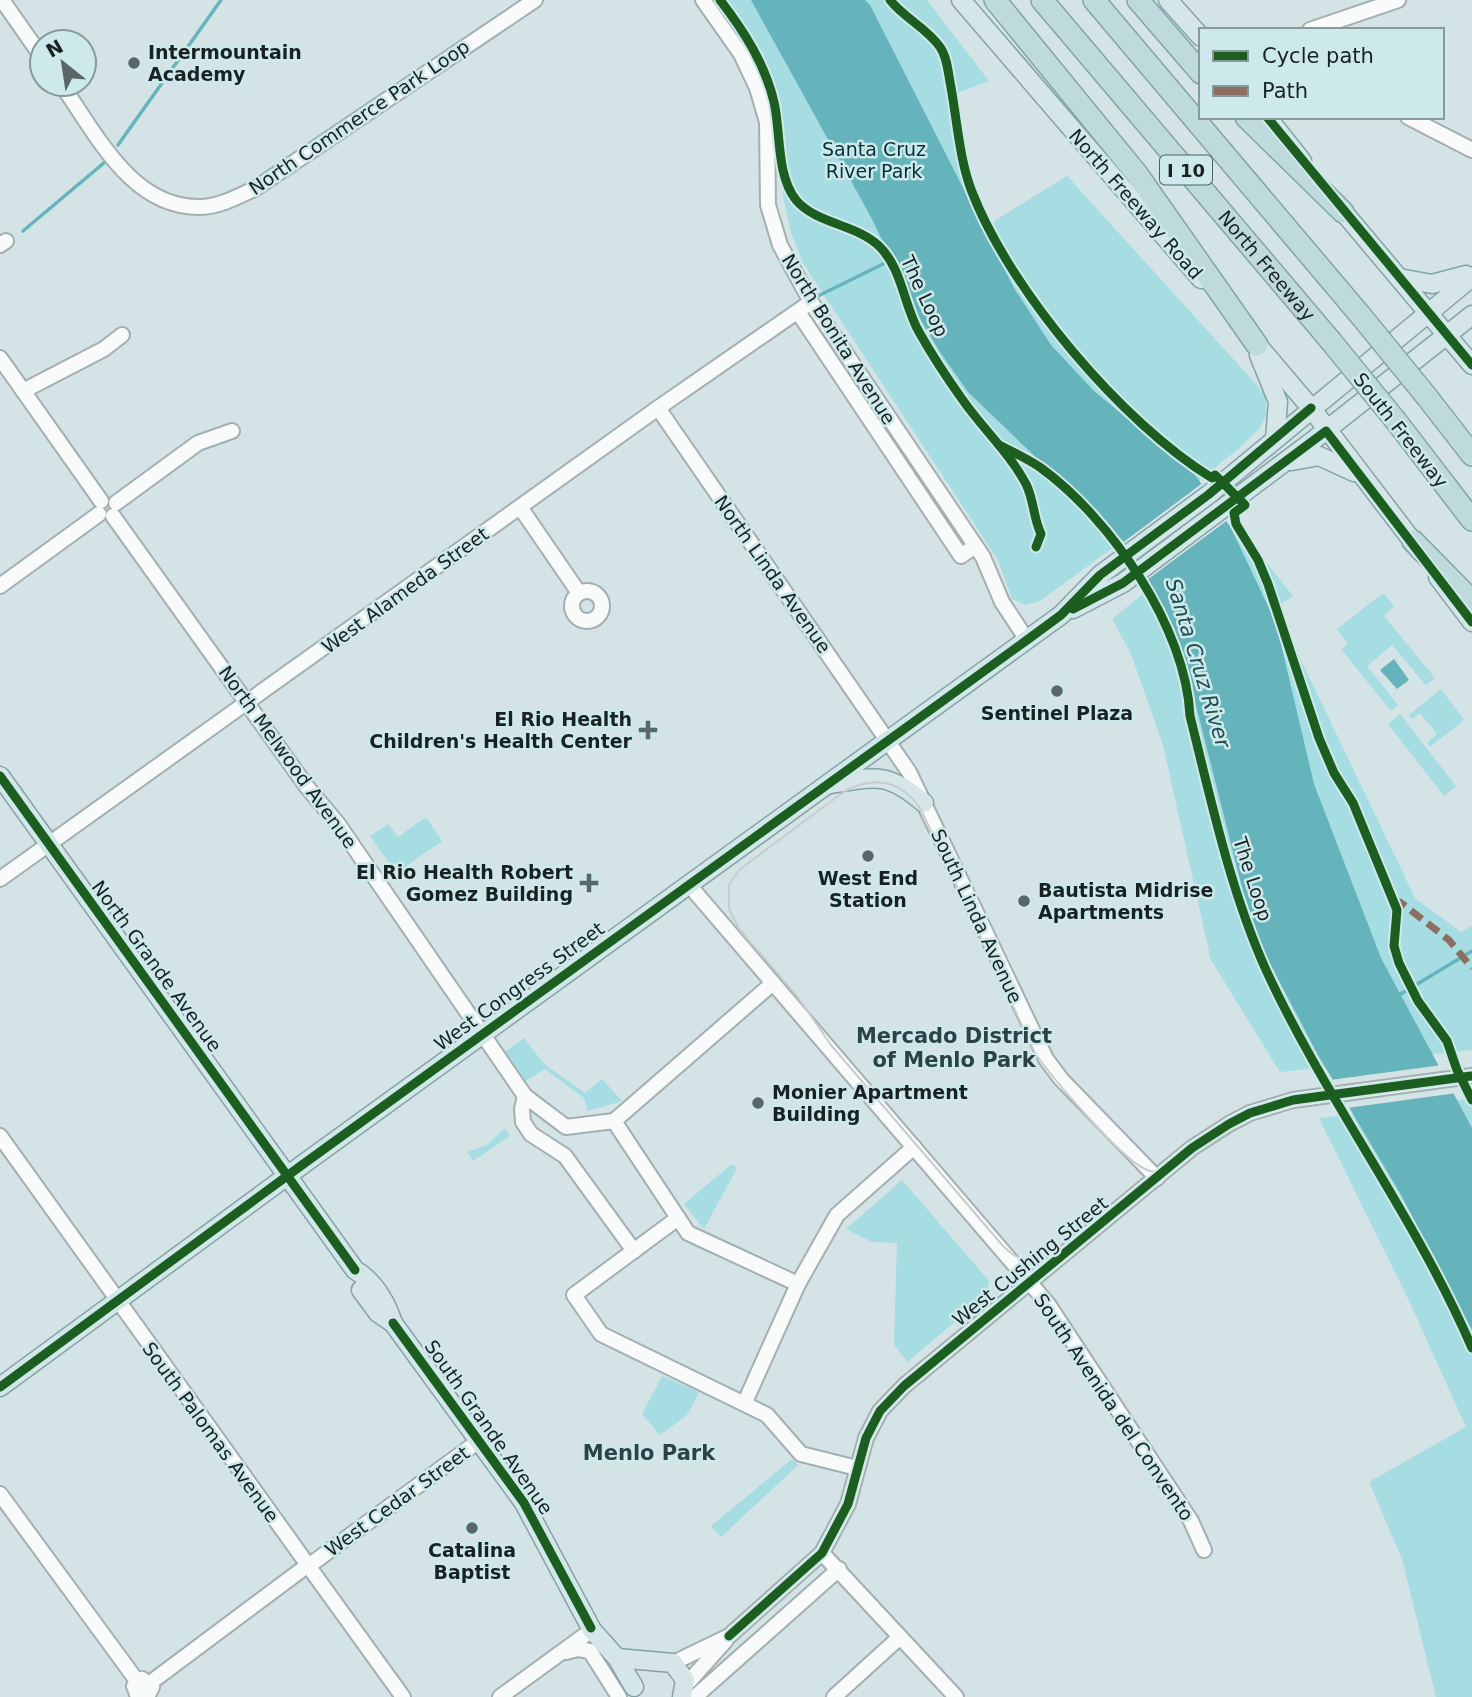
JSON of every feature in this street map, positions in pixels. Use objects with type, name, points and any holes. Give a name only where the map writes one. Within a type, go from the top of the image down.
[{"type":"highway","points":[[995,0],[1137,174],[1257,345]]},
{"type":"highway","name":"North Freeway","points":[[1042,0],[1330,340]]},
{"type":"highway","name":"North Freeway","points":[[1094,0],[1361,316]]},
{"type":"highway","points":[[1138,0],[1199,71]]},
{"type":"highway","points":[[1247,119],[1343,212]]},
{"type":"highway","name":"South Freeway","points":[[1361,316],[1472,455]]},
{"type":"highway","name":"South Freeway","points":[[1330,340],[1472,520]]},
{"type":"highway","points":[[1413,541],[1472,601]]},
{"type":"main road","name":"North Freeway Road","points":[[961,0],[1311,408],[1472,622]]},
{"type":"main road","points":[[1168,0],[1199,35]]},
{"type":"main road","points":[[1269,119],[1472,365]]},
{"type":"main road","points":[[1399,278],[1432,285],[1472,275]]},
{"type":"main road","name":"West Congress Street","points":[[0,1387],[1061,615],[1112,567],[1208,495],[1472,275]]},
{"type":"main road","name":"West Congress Street","points":[[1061,615],[1123,583],[1326,431],[1472,316]]},
{"type":"main road","points":[[1257,345],[1278,402],[1275,439]]},
{"type":"main road","points":[[1282,464],[1303,457],[1319,456],[1363,478]]},
{"type":"main road","name":"North Grande Avenue","points":[[0,776],[287,1176]]},
{"type":"main road","points":[[827,785],[868,779],[893,780],[924,803]]},
{"type":"main road","name":"South Grande Avenue","points":[[287,1176],[355,1270],[366,1277],[386,1304],[393,1323],[524,1503],[592,1630],[617,1658],[636,1692]]},
{"type":"main road","points":[[617,1658],[664,1662],[682,1673],[688,1693]]},
{"type":"main road","points":[[636,1692],[637,1673],[664,1662]]},
{"type":"street","points":[[2,0],[28,37]]},
{"type":"street","name":"North Commerce Park Loop","points":[[71,98],[119,165],[140,188],[167,202],[201,208],[230,200],[256,188],[535,0]]},
{"type":"street","name":"North Bonita Avenue","points":[[703,0],[741,54],[757,88],[766,122],[768,205],[779,244],[811,302],[975,546],[1002,602],[1027,640]]},
{"type":"street","points":[[1316,28],[1398,0]]},
{"type":"street","points":[[1412,119],[1472,150]]},
{"type":"street","name":"West Alameda Street","points":[[0,879],[658,408],[811,302]]},
{"type":"street","name":"North Bonita Avenue","points":[[798,312],[961,556],[975,546]]},
{"type":"street","points":[[23,391],[104,349],[122,335]]},
{"type":"street","name":"North Melwood Avenue","points":[[0,358],[338,824],[526,1096],[566,1127],[614,1121]]},
{"type":"street","name":"North Linda Avenue","points":[[658,408],[888,741]]},
{"type":"street","points":[[0,586],[198,443],[232,431]]},
{"type":"street","points":[[520,507],[579,593]]},
{"type":"street","name":"South Linda Avenue","points":[[888,741],[924,803],[1046,1059],[1068,1086],[1157,1178]]},
{"type":"street","name":"South Avenida del Convento","points":[[689,885],[1048,1304],[1169,1485],[1191,1521],[1204,1550]]},
{"type":"street","points":[[773,983],[614,1121],[688,1233],[798,1284]]},
{"type":"street","name":"West Cushing Street","points":[[688,1693],[732,1633],[822,1553],[848,1504],[857,1468],[880,1411],[896,1394],[1192,1148],[1229,1124],[1275,1105],[1321,1096],[1472,1076]]},
{"type":"street","points":[[526,1096],[522,1109],[523,1122],[531,1134],[565,1156],[634,1251]]},
{"type":"street","name":"South Palomas Avenue","points":[[0,1136],[402,1697]]},
{"type":"street","points":[[745,1402],[798,1284],[837,1215],[914,1147]]},
{"type":"street","points":[[678,1218],[574,1295],[601,1335],[745,1402],[767,1415],[801,1454],[857,1468]]},
{"type":"street","name":"West Cedar Street","points":[[141,1693],[480,1440]]},
{"type":"street","points":[[0,1494],[141,1693]]},
{"type":"street","points":[[822,1553],[956,1697]]},
{"type":"street","points":[[688,1693],[750,1648],[839,1569]]},
{"type":"street","points":[[500,1697],[592,1630]]},
{"type":"street","points":[[732,1633],[750,1648]]},
{"type":"street","name":"West Cushing Street","points":[[664,1662],[732,1633]]},
{"type":"street","points":[[834,1697],[900,1637]]},
{"type":"street","points":[[558,1655],[586,1648],[619,1697]]},
{"type":"green space","name":"Santa Cruz River Park","points":[[725,0],[927,0],[989,81],[955,94],[972,183],[991,223],[1067,176],[1265,394],[1267,414],[1259,429],[1237,450],[1121,542],[1040,601],[1026,605],[1012,599],[998,560],[803,263],[791,233],[783,196],[782,136],[775,94],[755,41]]},
{"type":"green space","points":[[1233,521],[1293,596],[1276,608],[1415,898],[1461,932],[1472,926],[1472,1050],[1364,1062],[1450,1101],[1472,1098],[1472,1697],[1436,1697],[1402,1559],[1369,1482],[1466,1427],[1411,1305],[1319,1118],[1361,1113],[1335,1066],[1280,1072],[1211,960],[1163,745],[1131,654],[1112,619]]},
{"type":"green space","points":[[1383,593],[1394,606],[1384,616],[1435,678],[1426,685],[1392,645],[1367,666],[1398,705],[1391,711],[1341,649],[1348,644],[1337,629]]},
{"type":"green space","points":[[1441,689],[1464,720],[1430,747],[1427,743],[1437,734],[1420,713],[1412,719],[1409,715]]},
{"type":"green space","points":[[1400,714],[1456,786],[1444,796],[1388,724]]},
{"type":"green space","points":[[426,817],[442,841],[396,873],[370,836],[388,824],[398,837]]},
{"type":"green space","points":[[524,1038],[544,1064],[585,1093],[602,1079],[622,1101],[588,1111],[584,1098],[545,1069],[524,1082],[503,1053]]},
{"type":"green space","points":[[505,1128],[510,1136],[473,1161],[467,1152],[487,1145]]},
{"type":"green space","points":[[732,1164],[737,1168],[704,1229],[684,1204]]},
{"type":"green space","points":[[902,1180],[989,1281],[987,1295],[907,1362],[894,1344],[897,1243],[872,1242],[846,1229]]},
{"type":"green space","points":[[662,1376],[699,1392],[687,1415],[660,1435],[642,1414]]},
{"type":"green space","points":[[792,1459],[798,1465],[721,1537],[711,1526]]},
{"type":"water","name":"Santa Cruz River","points":[[751,0],[865,0],[870,5],[1014,288],[1051,345],[1094,391],[1196,476],[1231,528],[1276,623],[1314,784],[1381,958],[1472,1128],[1472,1330],[1400,1193],[1318,1055],[1264,952],[1243,891],[1186,666],[1161,607],[1123,541],[968,392],[940,352],[917,314],[872,219]]},
{"type":"water","points":[[1394,659],[1409,680],[1397,689],[1380,670]]},
{"type":"pier","points":[[1204,482],[1229,519],[1143,583],[1121,544]]},
{"type":"pier","points":[[1442,1065],[1457,1093],[1347,1108],[1330,1080]]},
{"type":"waterway","points":[[118,145],[221,0]]},
{"type":"waterway","points":[[23,231],[105,162]]},
{"type":"waterway","points":[[818,296],[883,264]]},
{"type":"waterway","points":[[1399,995],[1472,951]]},
{"type":"tram line","points":[[1472,1073],[1302,1095],[1250,1110],[1223,1124],[1173,1160],[1161,1170],[1149,1180],[1097,1226],[1067,1249],[1042,1261],[1026,1260],[1003,1246],[831,1045],[797,996],[739,929],[729,909],[729,885],[739,870],[845,791],[879,782],[899,788],[916,803],[923,814],[1035,1053],[1107,1138],[1124,1154],[1150,1171],[1160,1170],[1173,1166],[1245,1121],[1279,1107],[1326,1098],[1472,1080]]},
{"type":"marked path","points":[[1393,900],[1400,902],[1449,940],[1472,968]]},
{"type":"cycle path","name":"The Loop","points":[[720,0],[745,36],[765,74],[774,102],[782,166],[790,190],[804,208],[870,239],[887,255],[898,276],[914,322],[929,349],[962,399],[1012,461],[1026,484],[1041,534],[1036,547]]},
{"type":"cycle path","points":[[890,0],[929,34],[942,51],[948,69],[964,166],[972,192],[1013,270],[1041,311],[1072,351],[1142,424],[1177,454],[1212,478],[1215,475],[1245,505],[1234,513],[1236,524],[1258,560],[1319,738],[1334,773],[1353,803],[1397,910],[1394,946],[1399,963],[1418,1001],[1447,1041],[1457,1070],[1472,1100]]},
{"type":"cycle path","points":[[1269,119],[1472,365]]},
{"type":"cycle path","points":[[0,1387],[1061,615],[1100,575],[1208,495],[1311,408]]},
{"type":"cycle path","points":[[1073,609],[1123,583],[1326,431],[1472,622]]},
{"type":"cycle path","name":"The Loop","points":[[999,445],[1041,468],[1093,516],[1118,546],[1160,612],[1175,647],[1185,682],[1190,716],[1214,812],[1253,940],[1315,1065],[1398,1205],[1472,1348]]},
{"type":"cycle path","points":[[0,776],[355,1270]]},
{"type":"cycle path","points":[[729,1636],[822,1553],[848,1504],[866,1438],[880,1411],[904,1386],[1192,1148],[1250,1113],[1293,1100],[1471,1076]]},
{"type":"cycle path","points":[[393,1323],[524,1503],[591,1628]]},
{"type":"place","name":"Intermountain Academy","points":[[134,63]]},
{"type":"place","name":"Sentinel Plaza","points":[[1057,691]]},
{"type":"place","name":"El Rio Health Children's Health Center","points":[[648,730]]},
{"type":"place","name":"West End Station","points":[[868,856]]},
{"type":"place","name":"El Rio Health Robert Gomez Building","points":[[589,883]]},
{"type":"place","name":"Bautista Midrise Apartments","points":[[1024,901]]},
{"type":"place","name":"Monier Apartment Building","points":[[758,1103]]},
{"type":"place","name":"Catalina Baptist","points":[[472,1528]]},
{"type":"district","name":"Mercado District of Menlo Park","points":[[954,1048]]},
{"type":"district","name":"Menlo Park","points":[[649,1453]]}]
